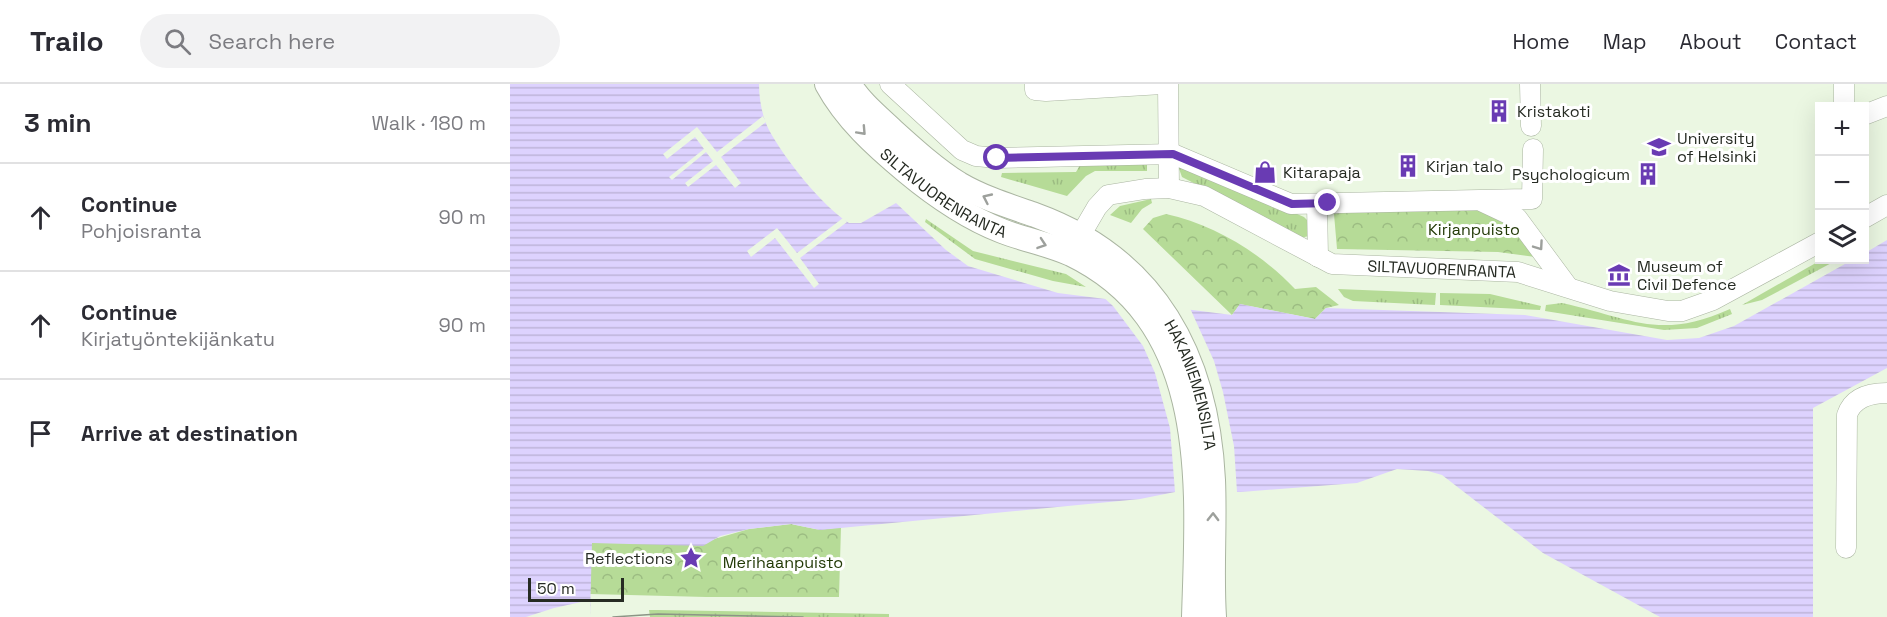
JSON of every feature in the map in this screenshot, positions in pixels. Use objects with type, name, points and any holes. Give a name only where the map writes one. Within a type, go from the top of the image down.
[{"type":"main road","name":"SILTAVUORENRANTA","points":[[827,84],[846,113],[866,135],[944,201],[972,218],[1075,244]]},
{"type":"main road","name":"SILTAVUORENRANTA","points":[[849,84],[858,99],[936,168],[961,185],[993,201],[1054,222],[1075,244]]},
{"type":"main road","name":"HAKANIEMENSILTA","points":[[1075,244],[1108,265],[1146,313],[1173,363],[1185,402],[1196,480],[1204,575]]},
{"type":"main road","points":[[1194,617],[1204,575]]},
{"type":"main road","points":[[1204,575],[1214,617]]},
{"type":"street","points":[[890,84],[962,150],[976,156],[997,158],[1168,154],[1182,157],[1292,204],[1532,199],[1533,149]]},
{"type":"street","points":[[1035,87],[1162,84]]},
{"type":"street","points":[[1168,84],[1168,188]]},
{"type":"street","points":[[1530,84],[1531,126]]},
{"type":"street","points":[[1844,84],[1844,102]]},
{"type":"street","points":[[1869,114],[1887,106]]},
{"type":"street","name":"SILTAVUORENRANTA","points":[[1075,244],[1096,207],[1108,195],[1168,188],[1203,195],[1332,264],[1503,270],[1628,306],[1682,311],[1713,300],[1815,245]]},
{"type":"street","points":[[1477,200],[1517,218],[1568,287]]},
{"type":"street","points":[[1317,204],[1318,257]]},
{"type":"street","points":[[1869,215],[1887,205]]},
{"type":"street","points":[[1846,548],[1847,415],[1850,407],[1858,400],[1873,393],[1887,393]]},
{"type":"green space","points":[[1147,164],[1147,171],[1095,171],[1086,176],[1067,196],[1001,177],[1002,173],[1076,172],[1080,165]]},
{"type":"green space","points":[[1183,164],[1304,217],[1308,221],[1309,236],[1300,238],[1182,177],[1178,166]]},
{"type":"green space","points":[[1151,199],[1152,203],[1142,209],[1131,223],[1110,215],[1120,206]]},
{"type":"green space","name":"Kirjanpuisto","points":[[1482,206],[1515,222],[1543,258],[1498,252],[1337,249],[1334,214]]},
{"type":"green space","points":[[1166,214],[1219,233],[1252,252],[1295,289],[1316,287],[1339,305],[1326,308],[1315,319],[1240,304],[1232,315],[1143,229],[1153,218]]},
{"type":"green space","points":[[926,219],[973,251],[1066,274],[1086,287],[1053,281],[975,259],[925,222]]},
{"type":"green space","points":[[1815,263],[1830,264],[1762,300],[1742,305]]},
{"type":"green space","points":[[1338,289],[1436,293],[1435,305],[1353,301],[1344,297]]},
{"type":"green space","points":[[1440,293],[1490,294],[1541,306],[1540,310],[1440,305]]},
{"type":"green space","points":[[1562,303],[1645,324],[1684,324],[1730,309],[1732,314],[1697,328],[1664,330],[1545,311],[1546,305]]},
{"type":"green space","name":"Merihaanpuisto","points":[[791,524],[820,530],[841,527],[839,597],[590,594],[591,543],[711,540],[749,529]]},
{"type":"green space","points":[[649,610],[889,614],[889,617],[650,617]]},
{"type":"shaded area","points":[[510,84],[759,84],[763,113],[776,141],[816,193],[849,223],[861,223],[896,203],[946,250],[968,266],[1058,293],[1232,315],[1240,304],[1315,319],[1326,308],[1525,315],[1667,340],[1699,338],[1734,326],[1845,264],[1869,264],[1869,251],[1887,240],[1887,368],[1813,408],[1813,617],[1660,617],[1543,553],[1442,475],[1428,471],[1397,469],[1357,483],[1241,492],[1175,492],[1140,499],[820,530],[791,524],[749,529],[720,536],[703,546],[592,543],[590,617],[510,617]]},
{"type":"pier","points":[[763,116],[766,122],[721,157],[741,183],[735,188],[716,165],[688,187],[685,183],[713,161],[706,152],[672,180],[669,177],[704,149],[695,137],[667,159],[663,154],[697,127],[717,152]]},
{"type":"pier","points":[[843,218],[847,222],[800,258],[819,284],[814,288],[775,238],[751,257],[747,251],[777,228],[797,253]]},
{"type":"pier","points":[[1101,295],[1189,306],[1214,361],[1223,392],[1234,446],[1237,492],[1175,492],[1170,428],[1155,373],[1143,346],[1113,306]]},
{"type":"pier","points":[[590,600],[590,617],[526,617],[554,608]]},
{"type":"tram line","points":[[613,617],[658,614],[803,617]]},
{"type":"place","name":"Kristakoti","points":[[1499,111]]},
{"type":"place","name":"University of Helsinki","points":[[1659,147]]},
{"type":"place","name":"Kirjan talo","points":[[1408,166]]},
{"type":"place","name":"Kitarapaja","points":[[1265,172]]},
{"type":"place","name":"Psychologicum","points":[[1648,174]]},
{"type":"place","name":"Museum of Civil Defence","points":[[1619,275]]},
{"type":"place","name":"Reflections","points":[[691,558]]},
{"type":"route","points":[[997,158],[1173,154],[1292,204],[1328,203]]}]
